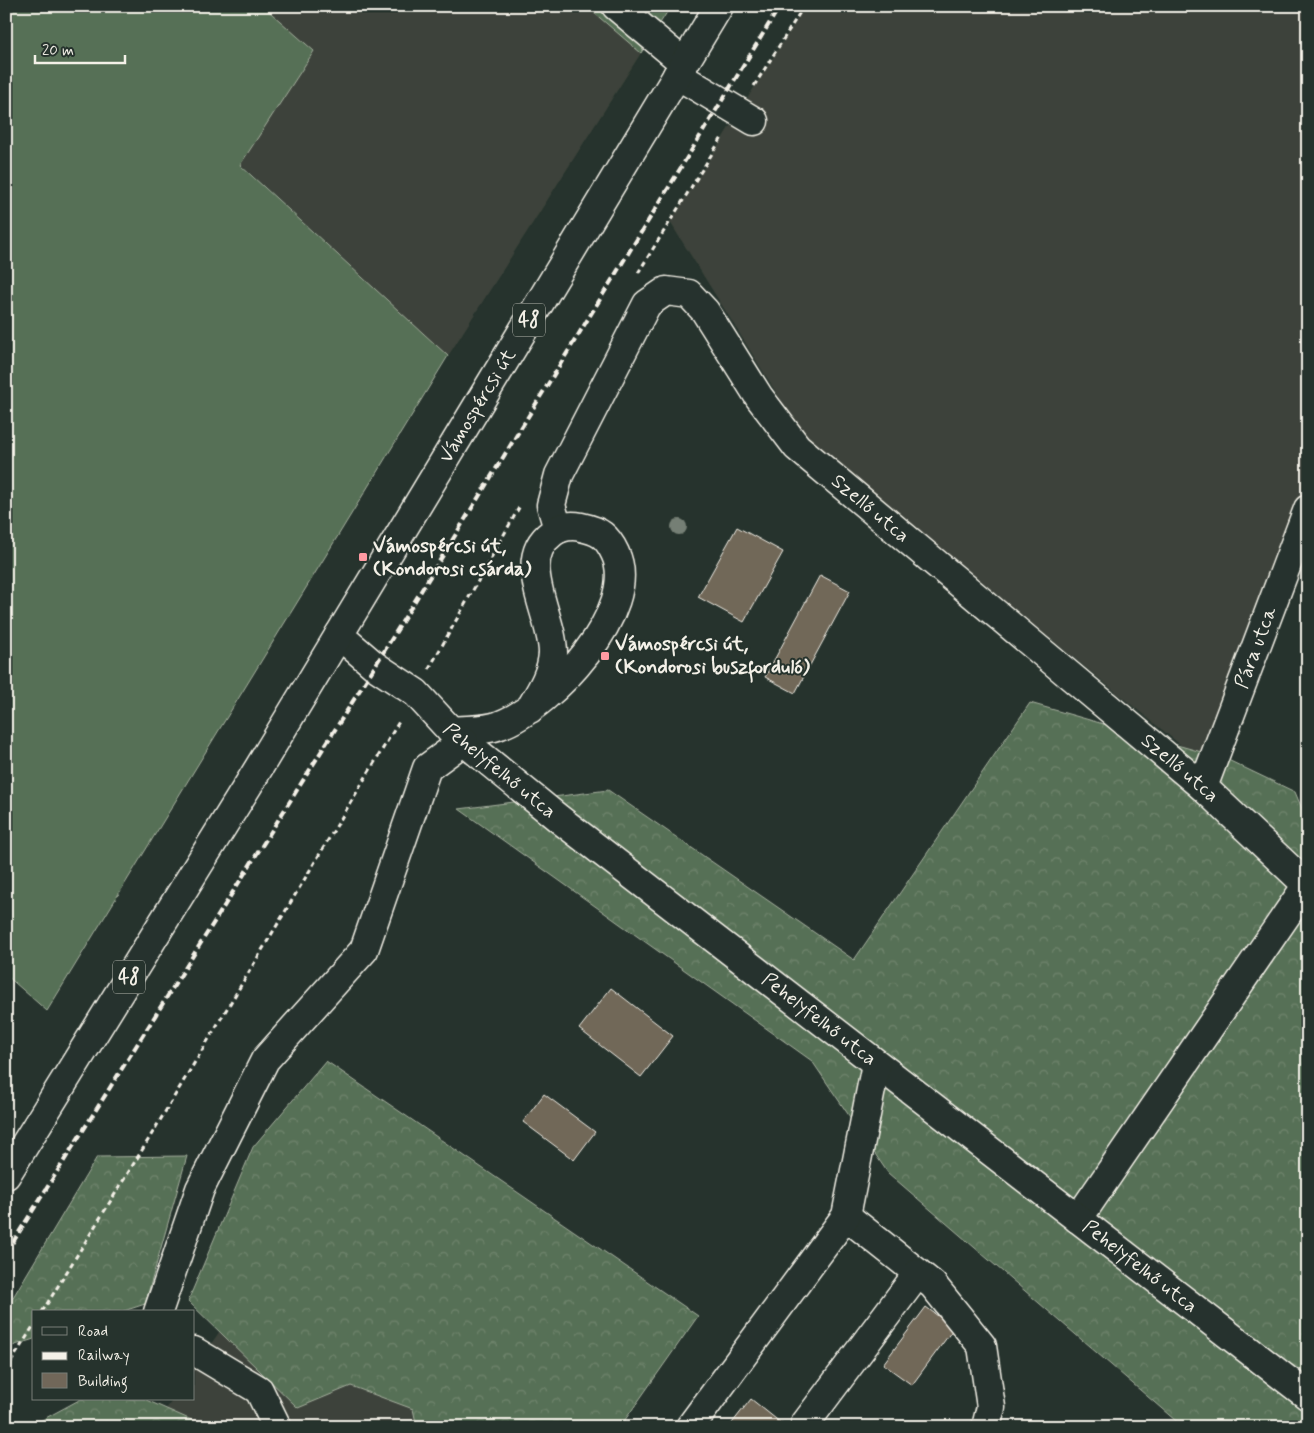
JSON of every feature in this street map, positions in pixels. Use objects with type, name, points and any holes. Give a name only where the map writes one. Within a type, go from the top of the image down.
[{"type":"street","points":[[616,6],[680,69],[754,121]]},
{"type":"street","name":"Vámospércsi út","points":[[6,1175],[252,779],[719,6]]},
{"type":"street","name":"Szellő utca","points":[[558,529],[551,505],[559,475],[647,304],[666,290],[689,294],[705,311],[759,397],[797,447],[1204,787],[1307,885]]},
{"type":"street","name":"Pára utca","points":[[1204,787],[1308,509]]},
{"type":"street","points":[[159,1310],[200,1189],[265,1060],[364,950],[427,768],[458,736],[499,726],[530,709],[582,662],[616,605],[620,564],[608,539],[592,530],[572,525],[558,529],[544,539],[534,564],[539,594],[551,631],[553,655],[547,680],[530,709]]},
{"type":"street","name":"Pehelyfelhő utca","points":[[339,635],[375,666],[416,693],[458,736],[558,818],[1308,1396]]},
{"type":"street","points":[[1078,1219],[1307,885]]},
{"type":"street","points":[[690,1427],[846,1216],[876,1064]]},
{"type":"street","points":[[846,1216],[933,1286],[982,1346],[991,1407],[986,1427]]},
{"type":"street","points":[[805,1424],[918,1273]]},
{"type":"street","points":[[195,1352],[259,1390],[277,1427]]},
{"type":"path","points":[[43,1310],[144,1147],[416,693]]},
{"type":"path","points":[[6,1370],[32,1329]]},
{"type":"shaded area","points":[[263,6],[586,6],[641,53],[448,356],[240,164],[314,51]]},
{"type":"shaded area","points":[[805,6],[1308,6],[1308,550],[1226,759],[1183,747],[805,439],[670,222]]},
{"type":"shaded area","points":[[283,1238],[482,1427],[154,1427],[172,1400],[195,1400],[195,1368]]},
{"type":"green space","points":[[6,6],[263,6],[314,51],[240,165],[448,356],[47,1011],[6,975]]},
{"type":"green space","points":[[586,6],[671,6],[641,53]]},
{"type":"green space","points":[[1030,703],[1226,759],[1295,792],[1308,823],[1308,1427],[1183,1427],[888,1173],[812,1061],[459,809],[608,790],[854,960]]},
{"type":"green space","points":[[326,1061],[698,1316],[620,1427],[417,1427],[413,1409],[351,1386],[298,1408],[188,1301],[253,1147]]},
{"type":"green space","points":[[187,1156],[145,1304],[127,1310],[32,1310],[32,1340],[6,1348],[6,1309],[97,1157]]},
{"type":"green space","points":[[79,1400],[146,1400],[207,1427],[29,1427]]},
{"type":"building","points":[[737,527],[783,552],[744,622],[698,597]]},
{"type":"building","points":[[820,575],[850,591],[795,693],[765,677]]},
{"type":"building","points":[[611,988],[673,1036],[641,1077],[579,1029]]},
{"type":"building","points":[[544,1094],[595,1132],[574,1160],[523,1122]]},
{"type":"building","points":[[926,1307],[954,1328],[912,1385],[883,1364]]},
{"type":"building","points":[[751,1399],[786,1427],[729,1427]]},
{"type":"railway","points":[[6,1253],[375,666],[780,6]]},
{"type":"place","name":"Vámospércsi út, (Kondorosi csárda)","points":[[363,557]]},
{"type":"place","name":"Vámospércsi út, (Kondorosi buszforduló)","points":[[605,656]]}]
